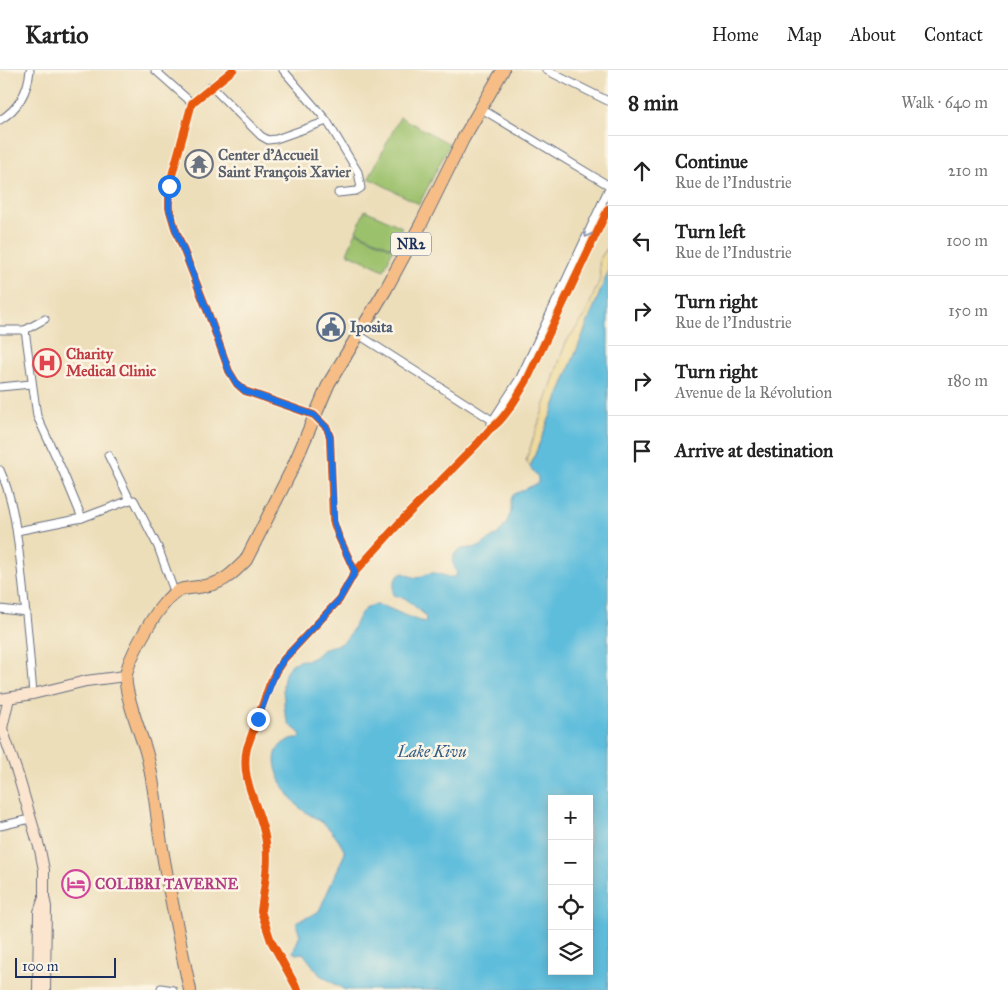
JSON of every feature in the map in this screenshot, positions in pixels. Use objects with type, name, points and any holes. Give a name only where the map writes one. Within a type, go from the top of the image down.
[{"type":"highway","name":"NR2","points":[[314,415],[329,383],[386,290],[447,170],[502,70]]},
{"type":"highway","points":[[190,990],[162,848],[156,798],[146,750],[129,697],[125,676],[150,623],[161,606],[174,592],[209,585],[223,580],[235,572],[246,560],[292,467],[314,415]]},
{"type":"street","points":[[0,120],[8,115],[20,100],[28,83],[30,70]]},
{"type":"street","points":[[154,70],[192,103]]},
{"type":"street","points":[[234,70],[211,86],[192,103],[169,186],[169,208],[229,371],[237,384],[245,391],[314,415],[327,428],[330,437],[334,521],[338,535],[355,572]]},
{"type":"street","points":[[284,70],[327,121],[358,172],[361,188],[356,191],[338,193]]},
{"type":"street","points":[[546,70],[608,101]]},
{"type":"street","points":[[211,86],[261,136],[268,140],[276,139],[327,121]]},
{"type":"street","points":[[480,108],[608,185]]},
{"type":"street","points":[[298,990],[271,941],[261,911],[266,868],[266,842],[248,784],[244,758],[276,671],[290,652],[339,600],[355,572],[402,520],[477,444],[510,402],[523,380],[571,277],[608,190]]},
{"type":"street","points":[[571,277],[608,210]]},
{"type":"street","points":[[0,330],[25,330],[45,319]]},
{"type":"street","points":[[25,330],[37,416],[64,472],[82,518]]},
{"type":"street","points":[[359,335],[495,422]]},
{"type":"street","points":[[0,387],[32,384]]},
{"type":"street","points":[[108,455],[130,500]]},
{"type":"street","points":[[0,470],[7,486],[16,531],[26,612],[33,694]]},
{"type":"street","points":[[16,531],[82,518],[134,500],[158,547],[174,592]]},
{"type":"street","points":[[0,609],[26,612]]},
{"type":"street","points":[[38,990],[46,906],[44,870],[42,857],[1,726],[5,698],[33,694],[86,681],[125,676]]},
{"type":"street","points":[[0,826],[30,819]]},
{"type":"street","points":[[41,958],[45,990]]},
{"type":"street","points":[[160,988],[173,990]]},
{"type":"green space","points":[[400,117],[450,144],[419,204],[369,178]]},
{"type":"green space","points":[[365,210],[402,227],[393,248],[356,231]]},
{"type":"green space","points":[[356,232],[393,249],[384,270],[347,253]]},
{"type":"sand","points":[[608,247],[608,272],[530,467],[526,460],[566,342],[585,316],[600,279],[599,260]]},
{"type":"water","name":"Lake Kivu","points":[[608,272],[608,990],[345,990],[320,975],[303,953],[296,954],[293,952],[300,935],[297,921],[319,911],[345,853],[339,841],[329,829],[300,808],[294,801],[278,773],[275,763],[276,754],[280,746],[290,739],[300,738],[301,735],[290,725],[286,716],[283,689],[284,678],[291,665],[311,659],[324,649],[342,643],[352,631],[360,614],[369,607],[380,605],[425,622],[425,615],[405,598],[393,595],[396,578],[404,573],[415,578],[430,573],[455,577],[457,573],[452,561],[455,553],[462,549],[479,547],[499,533],[506,524],[511,512],[513,495],[538,483],[538,477],[530,467]]},
{"type":"cycle path","points":[[233,70],[192,103],[169,186],[169,208],[229,371],[237,384],[245,391],[314,415],[327,428],[330,437],[333,521],[355,572]]},
{"type":"cycle path","points":[[298,990],[271,941],[261,911],[267,868],[267,851],[264,830],[248,784],[246,772],[247,748],[269,686],[284,659],[339,600],[355,572],[402,520],[500,420],[510,407],[526,382],[608,209]]},
{"type":"place","name":"Center d'Accueil Saint François Xavier","points":[[199,164]]},
{"type":"place","name":"Iposita","points":[[331,327]]},
{"type":"place","name":"Charity Medical Clinic","points":[[47,363]]},
{"type":"place","name":"COLIBRI TAVERNE","points":[[76,884]]},
{"type":"route","points":[[169,186],[169,208],[175,228],[229,371],[237,384],[245,391],[314,415],[327,428],[330,437],[334,521],[338,535],[355,572],[339,600],[303,637],[276,671],[258,719]]}]
